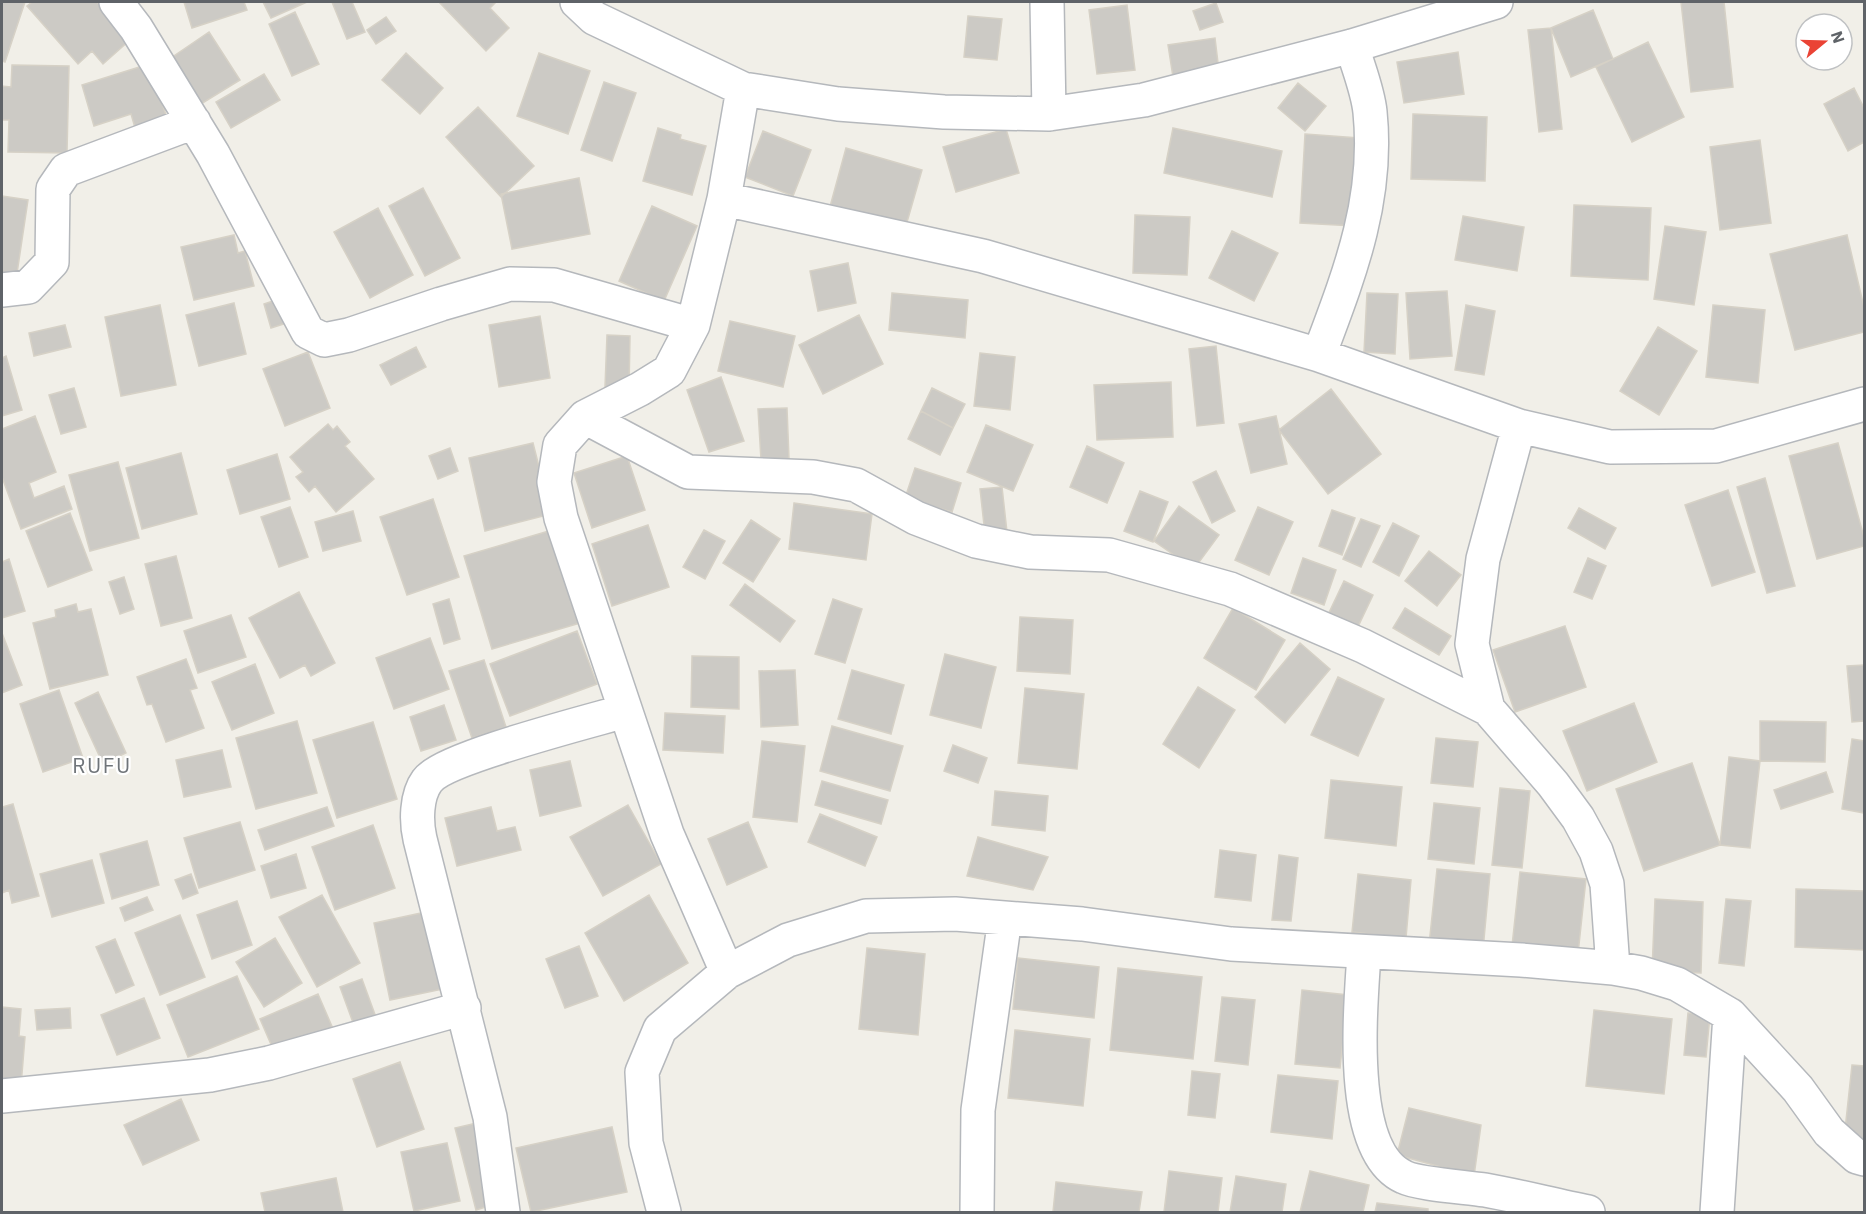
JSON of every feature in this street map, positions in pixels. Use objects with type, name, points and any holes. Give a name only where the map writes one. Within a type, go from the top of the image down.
[{"type":"street","points":[[116,2],[136,28],[194,122],[308,333],[324,340],[349,335],[441,303],[510,284],[554,285],[693,325]]},
{"type":"street","points":[[577,2],[594,18],[743,89],[838,104],[944,112],[1049,114],[1144,100],[1352,46],[1480,4]]},
{"type":"street","points":[[1047,2],[1049,114]]},
{"type":"street","points":[[1319,355],[1355,257],[1372,175],[1370,110],[1352,46]]},
{"type":"street","points":[[726,972],[668,834],[561,518],[554,482],[560,445],[585,417],[640,389],[669,370],[693,325],[724,199],[743,89]]},
{"type":"street","points":[[2,290],[28,287],[52,262],[52,189],[66,170],[194,122]]},
{"type":"street","points":[[724,199],[983,256],[1319,355],[1519,426],[1610,447],[1716,446],[1864,405]]},
{"type":"street","points":[[585,417],[688,472],[813,477],[856,485],[916,518],[976,541],[1030,552],[1109,555],[1230,589],[1363,646],[1488,709],[1553,784],[1578,818],[1596,851],[1607,884],[1613,968]]},
{"type":"street","points":[[1488,709],[1472,644],[1483,559],[1519,426]]},
{"type":"street","points":[[503,1212],[490,1117],[417,827],[423,788],[434,774],[486,752],[625,711]]},
{"type":"street","points":[[664,1212],[646,1143],[642,1072],[660,1029],[726,972],[788,940],[866,916],[955,914],[1082,924],[1231,944],[1613,968],[1677,984],[1730,1015],[1798,1089],[1829,1132],[1857,1157],[1864,1159]]},
{"type":"street","points":[[977,1212],[978,1110],[1005,918]]},
{"type":"street","points":[[1364,953],[1359,1042],[1364,1102],[1373,1141],[1383,1160],[1404,1177],[1486,1190],[1588,1212]]},
{"type":"street","points":[[2,1096],[210,1076],[269,1063],[464,1008]]},
{"type":"street","points":[[1717,1212],[1730,1015]]},
{"type":"building","points":[[2,2],[25,2],[5,62],[2,61]]},
{"type":"building","points":[[32,2],[97,2],[130,40],[103,64],[92,51],[78,64],[27,6]]},
{"type":"building","points":[[184,2],[244,2],[247,10],[192,28]]},
{"type":"building","points":[[263,2],[307,2],[271,18]]},
{"type":"building","points":[[332,2],[352,2],[365,32],[347,39]]},
{"type":"building","points":[[439,2],[496,2],[490,8],[509,28],[486,51]]},
{"type":"building","points":[[1681,2],[1724,2],[1733,87],[1691,92]]},
{"type":"building","points":[[1216,3],[1223,22],[1200,30],[1193,11]]},
{"type":"building","points":[[1127,5],[1135,70],[1097,74],[1089,10]]},
{"type":"building","points":[[1593,10],[1613,59],[1571,77],[1551,28]]},
{"type":"building","points":[[295,12],[319,64],[292,76],[269,24]]},
{"type":"building","points":[[968,16],[1002,19],[997,60],[964,57]]},
{"type":"building","points":[[386,17],[396,31],[376,44],[367,30]]},
{"type":"building","points":[[1551,28],[1562,129],[1539,132],[1528,30]]},
{"type":"building","points":[[209,32],[240,80],[201,104],[171,58]]},
{"type":"building","points":[[1215,38],[1219,71],[1173,77],[1168,45]]},
{"type":"building","points":[[1648,42],[1684,117],[1632,142],[1596,67]]},
{"type":"building","points":[[1458,52],[1464,94],[1404,103],[1397,62]]},
{"type":"building","points":[[406,53],[443,88],[420,114],[382,80]]},
{"type":"building","points":[[539,53],[590,71],[568,134],[517,116]]},
{"type":"building","points":[[149,64],[168,121],[136,131],[131,114],[94,126],[82,85]]},
{"type":"building","points":[[12,65],[69,66],[67,153],[8,152],[9,120],[2,120],[2,86],[11,87]]},
{"type":"building","points":[[264,74],[280,100],[231,128],[216,102]]},
{"type":"building","points":[[604,82],[636,93],[612,161],[581,150]]},
{"type":"building","points":[[1298,83],[1326,106],[1305,131],[1278,108]]},
{"type":"building","points":[[1854,88],[1864,108],[1864,142],[1848,151],[1824,104]]},
{"type":"building","points":[[478,107],[534,166],[501,197],[446,137]]},
{"type":"building","points":[[1413,114],[1487,117],[1485,181],[1411,179]]},
{"type":"building","points":[[658,128],[681,135],[680,139],[706,146],[692,195],[643,181]]},
{"type":"building","points":[[1173,128],[1282,151],[1272,197],[1164,173]]},
{"type":"building","points":[[1006,129],[1019,173],[956,192],[943,147]]},
{"type":"building","points":[[763,131],[811,150],[793,196],[745,177]]},
{"type":"building","points":[[1305,134],[1359,138],[1354,226],[1300,223]]},
{"type":"building","points":[[1760,140],[1771,223],[1720,230],[1710,147]]},
{"type":"building","points":[[846,148],[922,170],[903,236],[828,214]]},
{"type":"building","points":[[579,178],[590,234],[512,249],[501,194]]},
{"type":"building","points":[[423,188],[460,258],[425,276],[389,206]]},
{"type":"building","points":[[2,196],[28,200],[16,280],[2,278]]},
{"type":"building","points":[[1574,205],[1651,208],[1648,280],[1571,276]]},
{"type":"building","points":[[652,206],[697,226],[664,301],[619,281]]},
{"type":"building","points":[[378,208],[413,275],[370,298],[334,232]]},
{"type":"building","points":[[1135,215],[1190,217],[1187,275],[1133,273]]},
{"type":"building","points":[[1463,216],[1524,227],[1517,271],[1455,260]]},
{"type":"building","points":[[1665,226],[1706,232],[1694,305],[1654,299]]},
{"type":"building","points":[[1232,231],[1278,253],[1254,301],[1209,278]]},
{"type":"building","points":[[234,235],[238,253],[245,251],[254,286],[194,300],[181,247]]},
{"type":"building","points":[[1847,235],[1864,307],[1864,332],[1795,350],[1770,254]]},
{"type":"building","points":[[848,263],[856,303],[818,311],[810,271]]},
{"type":"building","points":[[1447,291],[1452,356],[1410,359],[1406,293]]},
{"type":"building","points":[[892,293],[968,300],[965,338],[889,330]]},
{"type":"building","points":[[1367,293],[1398,294],[1395,354],[1364,352]]},
{"type":"building","points":[[285,297],[293,321],[271,328],[264,304]]},
{"type":"building","points":[[234,303],[246,354],[199,366],[186,315]]},
{"type":"building","points":[[160,305],[176,385],[121,396],[105,317]]},
{"type":"building","points":[[1466,305],[1495,311],[1484,375],[1455,370]]},
{"type":"building","points":[[1713,305],[1765,310],[1758,383],[1706,377]]},
{"type":"building","points":[[859,315],[883,364],[823,394],[799,345]]},
{"type":"building","points":[[540,316],[550,378],[499,387],[489,325]]},
{"type":"building","points":[[730,321],[795,336],[783,387],[718,371]]},
{"type":"building","points":[[65,325],[71,347],[34,356],[29,333]]},
{"type":"building","points":[[1658,327],[1697,351],[1659,415],[1620,391]]},
{"type":"building","points":[[607,335],[630,336],[629,389],[605,387]]},
{"type":"building","points":[[1216,346],[1224,423],[1197,426],[1189,349]]},
{"type":"building","points":[[416,347],[426,367],[391,385],[380,365]]},
{"type":"building","points":[[308,352],[330,408],[285,426],[263,369]]},
{"type":"building","points":[[980,353],[1015,357],[1010,410],[974,406]]},
{"type":"building","points":[[6,356],[22,410],[2,416],[2,358]]},
{"type":"building","points":[[721,377],[744,441],[709,452],[687,390]]},
{"type":"building","points":[[1171,382],[1173,437],[1097,440],[1094,385]]},
{"type":"building","points":[[74,388],[86,427],[61,434],[49,395]]},
{"type":"building","points":[[932,388],[965,404],[953,428],[921,411]]},
{"type":"building","points":[[1331,389],[1381,454],[1328,494],[1279,430]]},
{"type":"building","points":[[787,408],[789,459],[761,460],[758,409]]},
{"type":"building","points":[[921,411],[953,428],[940,455],[908,439]]},
{"type":"building","points":[[35,416],[56,472],[29,483],[34,498],[64,486],[72,509],[21,529],[2,477],[2,429]]},
{"type":"building","points":[[1276,416],[1287,464],[1251,473],[1239,424]]},
{"type":"building","points":[[328,424],[333,430],[337,426],[350,442],[345,446],[374,479],[336,512],[315,486],[309,492],[296,477],[303,472],[290,457]]},
{"type":"building","points":[[986,425],[1033,445],[1013,491],[967,472]]},
{"type":"building","points":[[533,443],[551,514],[485,531],[469,458]]},
{"type":"building","points":[[1838,443],[1864,537],[1864,546],[1817,559],[1789,456]]},
{"type":"building","points":[[1087,446],[1124,463],[1107,503],[1070,487]]},
{"type":"building","points":[[450,448],[458,471],[438,479],[429,456]]},
{"type":"building","points":[[181,453],[197,514],[142,529],[126,468]]},
{"type":"building","points":[[277,454],[290,499],[240,514],[227,470]]},
{"type":"building","points":[[627,456],[645,510],[592,528],[574,473]]},
{"type":"building","points":[[118,462],[139,538],[90,551],[69,475]]},
{"type":"building","points":[[915,468],[961,483],[952,512],[905,498]]},
{"type":"building","points":[[1216,471],[1235,511],[1212,523],[1193,482]]},
{"type":"building","points":[[1765,478],[1795,586],[1767,593],[1737,487]]},
{"type":"building","points":[[1002,487],[1007,532],[985,534],[980,489]]},
{"type":"building","points":[[1728,490],[1755,572],[1712,586],[1685,505]]},
{"type":"building","points":[[1140,491],[1168,502],[1153,542],[1124,531]]},
{"type":"building","points":[[433,499],[459,577],[407,595],[380,517]]},
{"type":"building","points":[[794,503],[872,514],[866,560],[789,549]]},
{"type":"building","points":[[1179,506],[1219,535],[1194,569],[1154,541]]},
{"type":"building","points":[[290,507],[308,557],[279,567],[261,517]]},
{"type":"building","points":[[1258,507],[1293,522],[1269,575],[1235,560]]},
{"type":"building","points":[[1579,508],[1616,528],[1605,549],[1568,528]]},
{"type":"building","points":[[1332,510],[1355,518],[1342,555],[1319,546]]},
{"type":"building","points":[[353,511],[361,541],[323,551],[315,522]]},
{"type":"building","points":[[70,513],[92,570],[48,587],[26,531]]},
{"type":"building","points":[[1361,519],[1380,526],[1361,567],[1343,559]]},
{"type":"building","points":[[751,520],[780,539],[753,582],[723,563]]},
{"type":"building","points":[[1393,523],[1419,536],[1399,576],[1373,562]]},
{"type":"building","points":[[648,525],[669,587],[612,606],[592,544]]},
{"type":"building","points":[[559,528],[587,621],[492,649],[464,556]]},
{"type":"building","points":[[704,530],[725,541],[705,579],[683,567]]},
{"type":"building","points":[[1429,551],[1461,575],[1437,606],[1405,581]]},
{"type":"building","points":[[176,556],[192,618],[161,626],[145,564]]},
{"type":"building","points":[[1303,558],[1336,570],[1324,605],[1291,593]]},
{"type":"building","points":[[1588,558],[1606,566],[1592,599],[1574,592]]},
{"type":"building","points":[[9,559],[25,611],[2,618],[2,562]]},
{"type":"building","points":[[124,577],[134,609],[120,614],[109,582]]},
{"type":"building","points":[[1344,581],[1373,595],[1355,633],[1326,619]]},
{"type":"building","points":[[745,584],[795,621],[780,642],[730,605]]},
{"type":"building","points":[[299,592],[335,663],[311,676],[305,665],[280,678],[249,618]]},
{"type":"building","points":[[449,599],[460,639],[444,644],[433,604]]},
{"type":"building","points":[[833,599],[862,609],[845,663],[815,654]]},
{"type":"building","points":[[76,604],[78,612],[91,609],[108,675],[50,689],[33,623],[56,617],[55,610]]},
{"type":"building","points":[[1233,608],[1285,640],[1256,690],[1204,658]]},
{"type":"building","points":[[1405,608],[1451,636],[1439,655],[1393,628]]},
{"type":"building","points":[[231,615],[246,657],[198,673],[184,631]]},
{"type":"building","points":[[1020,617],[1073,620],[1070,674],[1017,671]]},
{"type":"building","points":[[1565,626],[1586,687],[1515,712],[1493,650]]},
{"type":"building","points":[[577,631],[597,684],[510,716],[490,664]]},
{"type":"building","points":[[2,633],[22,685],[2,693]]},
{"type":"building","points":[[430,638],[449,689],[394,709],[376,658]]},
{"type":"building","points":[[1300,643],[1330,669],[1285,723],[1255,697]]},
{"type":"building","points":[[945,654],[996,667],[981,728],[930,715]]},
{"type":"building","points":[[692,656],[739,657],[739,709],[691,707]]},
{"type":"building","points":[[186,659],[197,688],[190,690],[204,728],[166,742],[152,704],[147,705],[137,677]]},
{"type":"building","points":[[484,660],[506,727],[472,738],[449,671]]},
{"type":"building","points":[[255,664],[274,713],[232,730],[212,682]]},
{"type":"building","points":[[1864,665],[1864,721],[1852,722],[1847,666]]},
{"type":"building","points":[[795,670],[798,725],[761,727],[759,671]]},
{"type":"building","points":[[852,670],[904,685],[891,734],[838,719]]},
{"type":"building","points":[[1338,677],[1384,699],[1358,756],[1311,735]]},
{"type":"building","points":[[1198,687],[1235,710],[1199,768],[1163,744]]},
{"type":"building","points":[[1025,688],[1084,694],[1077,769],[1018,763]]},
{"type":"building","points":[[59,690],[83,758],[43,772],[20,704]]},
{"type":"building","points":[[98,692],[126,753],[103,764],[75,703]]},
{"type":"building","points":[[1634,703],[1657,762],[1587,791],[1563,731]]},
{"type":"building","points":[[444,705],[456,740],[421,751],[410,717]]},
{"type":"building","points":[[665,713],[725,716],[723,753],[663,750]]},
{"type":"building","points":[[297,721],[317,793],[256,809],[236,738]]},
{"type":"building","points":[[1760,721],[1826,722],[1825,762],[1760,761]]},
{"type":"building","points":[[373,722],[397,799],[337,818],[313,740]]},
{"type":"building","points":[[832,726],[903,746],[890,791],[820,771]]},
{"type":"building","points":[[1436,738],[1478,742],[1473,787],[1431,783]]},
{"type":"building","points":[[1852,739],[1864,741],[1864,813],[1842,809]]},
{"type":"building","points":[[762,741],[805,746],[797,822],[753,817]]},
{"type":"building","points":[[953,745],[987,758],[978,783],[944,771]]},
{"type":"building","points":[[222,750],[231,787],[184,797],[176,760]]},
{"type":"building","points":[[1729,757],[1760,761],[1750,848],[1720,845]]},
{"type":"building","points":[[570,761],[581,806],[540,816],[530,770]]},
{"type":"building","points":[[1692,763],[1720,845],[1644,871],[1616,789]]},
{"type":"building","points":[[1826,772],[1833,792],[1781,809],[1774,790]]},
{"type":"building","points":[[1331,780],[1402,787],[1396,846],[1325,838]]},
{"type":"building","points":[[822,781],[888,800],[881,824],[815,805]]},
{"type":"building","points":[[1500,788],[1530,791],[1522,868],[1492,865]]},
{"type":"building","points":[[995,791],[1048,796],[1045,831],[992,825]]},
{"type":"building","points":[[1434,803],[1480,808],[1474,864],[1428,859]]},
{"type":"building","points":[[13,804],[39,896],[12,903],[9,890],[2,893],[2,807]]},
{"type":"building","points":[[628,805],[661,864],[603,896],[570,837]]},
{"type":"building","points":[[327,807],[334,826],[265,850],[258,830]]},
{"type":"building","points":[[491,807],[497,831],[515,827],[521,850],[457,866],[445,818]]},
{"type":"building","points":[[820,814],[877,837],[865,866],[808,842]]},
{"type":"building","points":[[240,822],[255,870],[199,888],[184,838]]},
{"type":"building","points":[[748,822],[767,867],[727,885],[708,839]]},
{"type":"building","points":[[373,825],[395,888],[335,910],[312,847]]},
{"type":"building","points":[[978,837],[1048,857],[1033,890],[967,876]]},
{"type":"building","points":[[147,841],[159,885],[112,899],[100,854]]},
{"type":"building","points":[[1220,850],[1256,855],[1251,901],[1215,897]]},
{"type":"building","points":[[296,854],[306,888],[271,898],[261,866]]},
{"type":"building","points":[[1279,855],[1298,858],[1291,921],[1272,920]]},
{"type":"building","points":[[92,860],[104,903],[52,917],[40,874]]},
{"type":"building","points":[[1437,869],[1490,874],[1483,950],[1429,945]]},
{"type":"building","points":[[1520,872],[1586,879],[1578,954],[1512,946]]},
{"type":"building","points":[[191,874],[198,893],[183,899],[175,880]]},
{"type":"building","points":[[1358,874],[1411,880],[1406,938],[1352,932]]},
{"type":"building","points":[[1796,889],[1864,891],[1864,950],[1795,947]]},
{"type":"building","points":[[322,895],[360,963],[317,987],[279,917]]},
{"type":"building","points":[[649,895],[688,963],[624,1001],[585,933]]},
{"type":"building","points":[[147,897],[153,910],[125,921],[120,908]]},
{"type":"building","points":[[1655,899],[1703,902],[1701,973],[1652,971]]},
{"type":"building","points":[[1726,899],[1751,901],[1744,966],[1719,963]]},
{"type":"building","points":[[237,901],[252,945],[212,959],[197,915]]},
{"type":"building","points":[[426,912],[443,989],[390,1000],[374,923]]},
{"type":"building","points":[[180,915],[205,977],[160,995],[135,933]]},
{"type":"building","points":[[275,938],[302,983],[264,1007],[236,962]]},
{"type":"building","points":[[115,939],[134,985],[116,993],[96,947]]},
{"type":"building","points":[[579,946],[598,996],[565,1008],[546,959]]},
{"type":"building","points":[[867,948],[925,954],[918,1035],[859,1029]]},
{"type":"building","points":[[1018,958],[1099,967],[1094,1018],[1013,1009]]},
{"type":"building","points":[[1118,968],[1202,977],[1193,1059],[1110,1050]]},
{"type":"building","points":[[237,976],[259,1029],[188,1057],[167,1005]]},
{"type":"building","points":[[362,979],[377,1020],[355,1028],[340,987]]},
{"type":"building","points":[[1302,990],[1348,995],[1340,1068],[1295,1064]]},
{"type":"building","points":[[318,994],[334,1031],[276,1056],[260,1019]]},
{"type":"building","points":[[1222,997],[1255,1000],[1248,1065],[1215,1061]]},
{"type":"building","points":[[144,998],[160,1038],[117,1055],[101,1015]]},
{"type":"building","points":[[2,1007],[21,1009],[19,1036],[25,1037],[21,1086],[2,1084]]},
{"type":"building","points":[[70,1008],[71,1028],[37,1030],[35,1010]]},
{"type":"building","points":[[1594,1010],[1672,1019],[1664,1094],[1586,1086]]},
{"type":"building","points":[[1688,1013],[1710,1015],[1706,1057],[1684,1055]]},
{"type":"building","points":[[1015,1030],[1090,1039],[1083,1106],[1008,1098]]},
{"type":"building","points":[[400,1062],[424,1129],[377,1147],[353,1079]]},
{"type":"building","points":[[1852,1065],[1864,1066],[1864,1141],[1844,1139]]},
{"type":"building","points":[[1192,1071],[1220,1074],[1215,1118],[1188,1115]]},
{"type":"building","points":[[1278,1075],[1338,1081],[1332,1139],[1271,1132]]},
{"type":"building","points":[[181,1099],[199,1140],[143,1165],[124,1125]]},
{"type":"building","points":[[1409,1108],[1481,1125],[1474,1176],[1397,1155]]},
{"type":"building","points":[[477,1123],[489,1206],[476,1210],[455,1128]]},
{"type":"building","points":[[612,1127],[627,1192],[531,1212],[516,1148]]},
{"type":"building","points":[[447,1143],[460,1201],[414,1211],[401,1152]]},
{"type":"building","points":[[1169,1171],[1222,1178],[1218,1212],[1164,1212]]},
{"type":"building","points":[[1310,1171],[1369,1185],[1363,1212],[1300,1212]]},
{"type":"building","points":[[1236,1176],[1286,1184],[1282,1212],[1230,1212]]},
{"type":"building","points":[[336,1178],[343,1212],[265,1212],[261,1193]]},
{"type":"building","points":[[1056,1182],[1142,1192],[1139,1212],[1053,1212]]},
{"type":"building","points":[[1377,1203],[1428,1209],[1428,1212],[1375,1212]]},
{"type":"district","name":"RUFU","points":[[102,765]]}]
